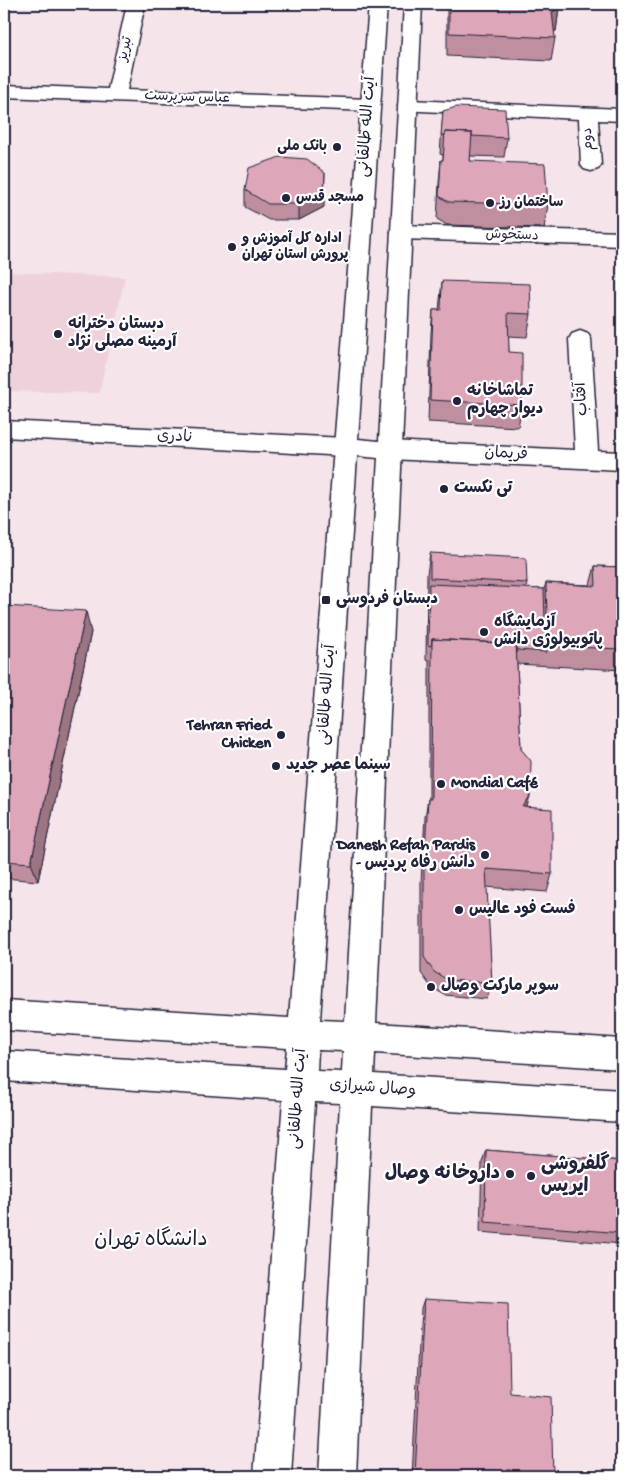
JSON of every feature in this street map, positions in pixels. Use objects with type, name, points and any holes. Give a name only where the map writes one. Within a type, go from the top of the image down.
[{"type":"main road","name":"تبریز","points":[[116,95],[136,4]]},
{"type":"main road","name":"آیت الله طالقانی","points":[[272,1476],[378,4]]},
{"type":"main road","points":[[337,1476],[413,4]]},
{"type":"main road","name":"عباس سرپرست","points":[[4,91],[408,106]]},
{"type":"main road","points":[[408,106],[622,115]]},
{"type":"main road","name":"دوم","points":[[588,113],[590,165]]},
{"type":"main road","name":"دستخوش","points":[[401,232],[622,239]]},
{"type":"main road","name":"آفتاب","points":[[580,339],[587,460]]},
{"type":"main road","name":"نادری","points":[[4,429],[390,450]]},
{"type":"main road","name":"فریمان","points":[[390,450],[622,461]]},
{"type":"main road","points":[[4,1015],[622,1054]]},
{"type":"main road","name":"وصال شیرازی","points":[[4,1066],[622,1106]]},
{"type":"shaded area","name":"دبستان دخترانه آرمینه مصلی نژاد","points":[[4,272],[125,277],[99,393],[4,391]]},
{"type":"building","points":[[449,4],[559,4],[559,8],[552,12],[555,38],[449,33]]},
{"type":"building","points":[[456,107],[505,109],[507,138],[472,136],[472,133],[445,132],[445,135],[441,135],[443,111]]},
{"type":"building","points":[[445,132],[472,133],[470,161],[545,164],[548,205],[449,202],[439,196]]},
{"type":"building","points":[[280,157],[307,159],[325,173],[324,191],[299,204],[268,204],[245,190],[249,168]]},
{"type":"building","points":[[442,281],[530,284],[531,314],[508,313],[509,352],[522,353],[522,405],[430,400],[433,310],[441,310]]},
{"type":"building","points":[[430,553],[526,558],[527,583],[430,578]]},
{"type":"building","points":[[595,566],[622,567],[622,649],[548,646],[546,583],[596,586]]},
{"type":"building","name":"آزمایشگاه پاتوبیولوژی دانش","points":[[429,584],[544,589],[546,652],[517,650],[516,644],[432,639],[431,646],[428,645]]},
{"type":"building","points":[[4,606],[86,611],[31,863],[4,861]]},
{"type":"building","points":[[432,639],[516,644],[521,749],[531,761],[530,796],[523,807],[552,809],[552,874],[486,869],[492,983],[448,980],[434,972],[424,957],[424,865],[428,799],[431,799]]},
{"type":"building","points":[[486,1150],[622,1161],[622,1233],[485,1222]]},
{"type":"building","points":[[424,1299],[508,1304],[510,1393],[551,1397],[553,1476],[415,1476]]},
{"type":"place","name":"بانک ملی","points":[[337,147]]},
{"type":"place","name":"مسجد قدس","points":[[286,198]]},
{"type":"place","name":"ساختمان رز","points":[[490,203]]},
{"type":"place","name":"اداره کل آموزش و پرورش استان تهران","points":[[232,247]]},
{"type":"place","name":"دبستان دخترانه آرمینه مصلی نژاد","points":[[58,334]]},
{"type":"place","name":"تماشاخانه دیوار چهارم","points":[[457,401]]},
{"type":"place","name":"تی نکست","points":[[444,489]]},
{"type":"place","name":"دبستان فردوسی","points":[[326,600]]},
{"type":"place","name":"آزمایشگاه پاتوبیولوژی دانش","points":[[484,632]]},
{"type":"place","name":"Tehran Fried Chicken","points":[[281,735]]},
{"type":"place","name":"سینما عصر جدید","points":[[276,766]]},
{"type":"place","name":"Mondial Café","points":[[441,784]]},
{"type":"place","name":"Danesh Refah Pardis - دانش رفاه پردیس","points":[[485,855]]},
{"type":"place","name":"فست فود عالیس","points":[[459,910]]},
{"type":"place","name":"سوپر مارکت وصال","points":[[431,987]]},
{"type":"place","name":"داروخانه وصال","points":[[510,1174]]},
{"type":"place","name":"گلفروشی ایریس","points":[[531,1176]]},
{"type":"district","name":"دانشگاه تهران","points":[[151,1241]]}]
